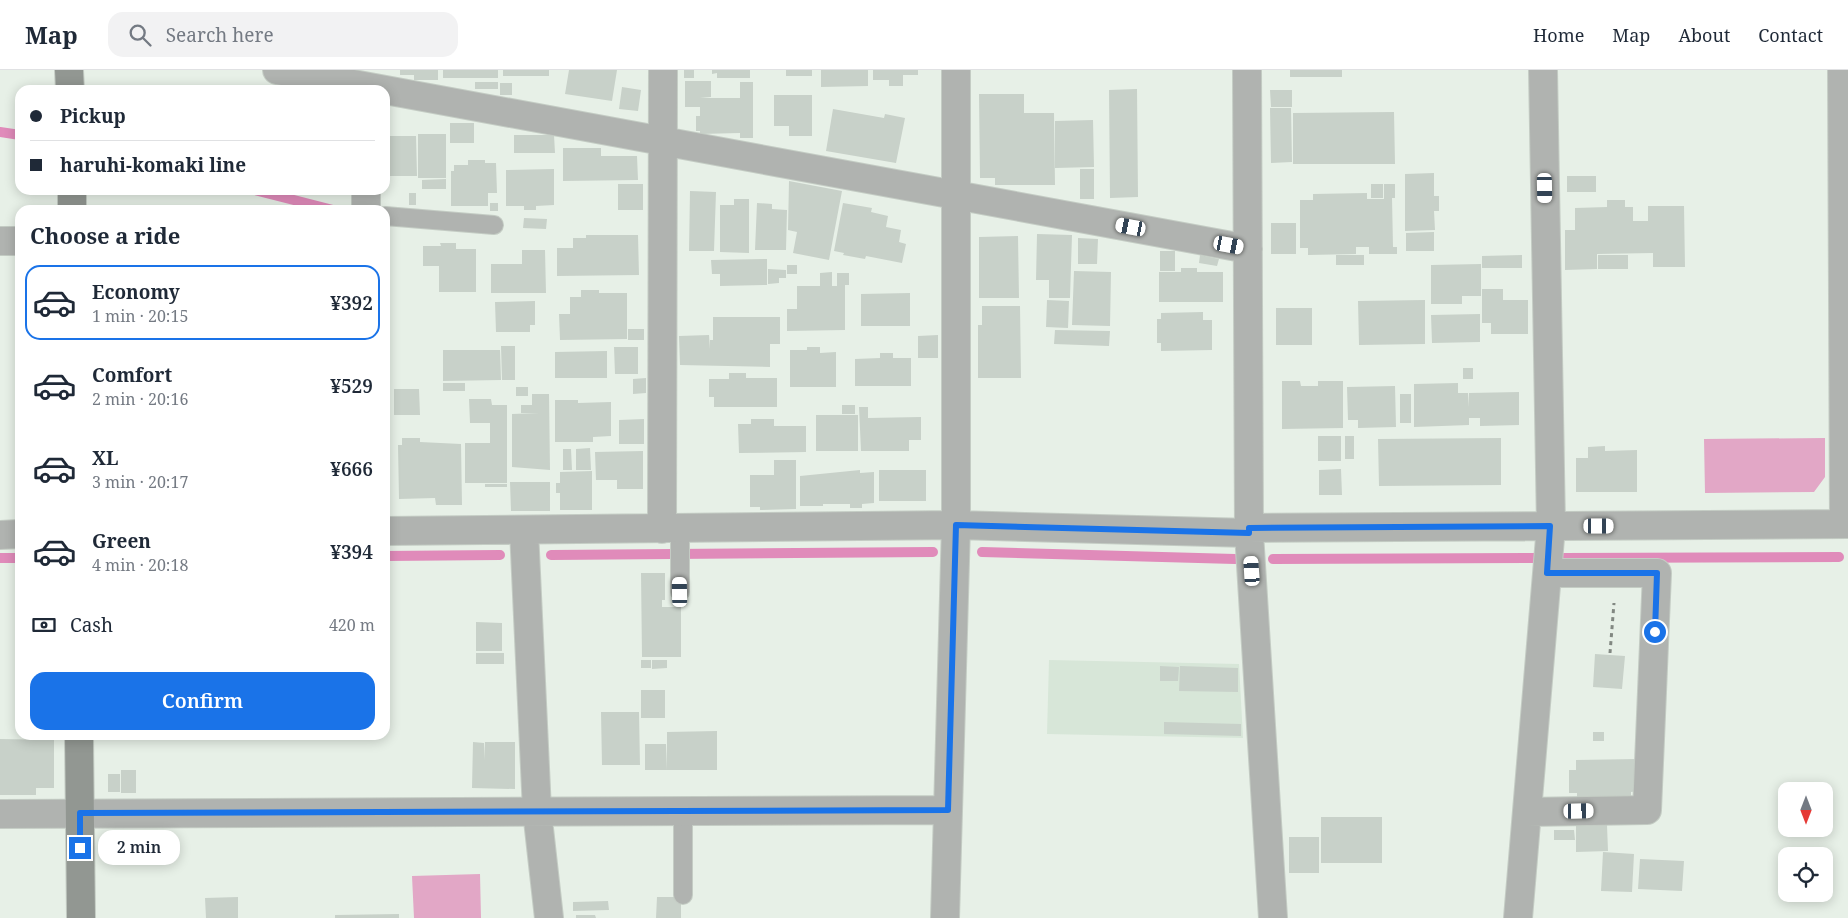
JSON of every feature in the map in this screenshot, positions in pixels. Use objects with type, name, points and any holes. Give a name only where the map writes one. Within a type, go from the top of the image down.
[{"type":"main road","points":[[69,70],[70,85]]},
{"type":"main road","points":[[78,740],[81,918]]},
{"type":"street","points":[[277,70],[379,85]]},
{"type":"street","points":[[663,70],[663,140],[674,532]]},
{"type":"street","points":[[945,918],[956,525],[956,70]]},
{"type":"street","points":[[1246,70],[1249,530],[1273,918]]},
{"type":"street","points":[[1518,918],[1550,526],[1543,70]]},
{"type":"street","points":[[390,531],[674,532],[956,525],[1249,530],[1846,524],[1845,180],[1842,70]]},
{"type":"street","points":[[390,87],[1248,249]]},
{"type":"street","points":[[0,241],[15,240]]},
{"type":"street","points":[[524,530],[537,811],[549,918]]},
{"type":"street","points":[[0,535],[15,534]]},
{"type":"street","points":[[1527,812],[1647,810],[1657,573],[1547,573]]},
{"type":"street","points":[[0,814],[948,810]]},
{"type":"lane","points":[[390,216],[494,225]]},
{"type":"lane","points":[[674,532],[680,561],[680,592]]},
{"type":"lane","points":[[683,811],[683,895]]},
{"type":"path","points":[[1610,652],[1616,573]]},
{"type":"shaded area","points":[[1825,438],[1825,477],[1814,492],[1705,493],[1704,439]]},
{"type":"shaded area","points":[[1049,660],[1239,664],[1243,738],[1047,734]]},
{"type":"shaded area","points":[[480,874],[481,918],[414,918],[412,876]]},
{"type":"building","points":[[400,70],[438,70],[438,80],[414,80],[414,75],[400,75]]},
{"type":"building","points":[[443,70],[498,70],[498,78],[443,78]]},
{"type":"building","points":[[503,70],[549,70],[549,76],[503,76]]},
{"type":"building","points":[[569,70],[617,70],[612,101],[565,94]]},
{"type":"building","points":[[684,70],[694,70],[694,78],[684,78]]},
{"type":"building","points":[[712,70],[750,70],[750,78],[717,78],[717,73],[712,74]]},
{"type":"building","points":[[786,70],[812,70],[812,76],[786,76]]},
{"type":"building","points":[[821,70],[868,70],[868,86],[821,87]]},
{"type":"building","points":[[873,70],[918,70],[918,75],[903,75],[903,86],[889,86],[889,80],[873,80]]},
{"type":"building","points":[[1290,70],[1342,70],[1342,77],[1290,77]]},
{"type":"building","points":[[685,81],[711,81],[711,97],[700,98],[740,98],[740,82],[753,82],[753,138],[740,138],[740,133],[700,134],[700,131],[696,131],[696,116],[700,116],[700,107],[685,107]]},
{"type":"building","points":[[475,82],[498,82],[498,89],[475,89]]},
{"type":"building","points":[[500,83],[512,83],[512,95],[500,95]]},
{"type":"building","points":[[622,87],[641,90],[638,111],[619,109]]},
{"type":"building","points":[[1137,89],[1138,197],[1110,198],[1109,90]]},
{"type":"building","points":[[1270,90],[1292,90],[1292,107],[1271,107]]},
{"type":"building","points":[[979,94],[1024,94],[1024,113],[1054,113],[1055,185],[995,185],[995,178],[980,178]]},
{"type":"building","points":[[774,95],[812,95],[812,136],[789,136],[789,126],[774,126]]},
{"type":"building","points":[[1270,108],[1291,108],[1292,162],[1271,163]]},
{"type":"building","points":[[833,109],[884,118],[885,114],[905,118],[896,163],[826,151]]},
{"type":"building","points":[[1394,112],[1395,164],[1293,164],[1293,113]]},
{"type":"building","points":[[1093,120],[1094,167],[1055,168],[1055,121]]},
{"type":"building","points":[[450,123],[474,123],[474,143],[450,143]]},
{"type":"building","points":[[418,134],[446,134],[446,178],[418,178]]},
{"type":"building","points":[[514,135],[554,135],[555,153],[514,153]]},
{"type":"building","points":[[390,136],[416,136],[417,176],[390,176]]},
{"type":"building","points":[[563,148],[601,148],[601,156],[637,156],[638,180],[563,181]]},
{"type":"building","points":[[468,160],[485,160],[485,163],[496,163],[497,193],[488,193],[488,206],[451,206],[451,171],[454,171],[454,165],[468,165]]},
{"type":"building","points":[[554,169],[554,205],[536,206],[536,210],[524,210],[524,206],[506,206],[506,170]]},
{"type":"building","points":[[1080,169],[1094,169],[1094,199],[1080,199]]},
{"type":"building","points":[[1434,173],[1434,196],[1439,196],[1439,211],[1434,211],[1435,230],[1405,231],[1405,174]]},
{"type":"building","points":[[1567,176],[1596,176],[1596,192],[1567,192]]},
{"type":"building","points":[[446,179],[446,189],[422,189],[422,180]]},
{"type":"building","points":[[789,181],[842,191],[829,260],[793,253],[797,232],[788,230]]},
{"type":"building","points":[[618,184],[643,184],[643,210],[618,210]]},
{"type":"building","points":[[1371,184],[1383,184],[1383,198],[1371,198]]},
{"type":"building","points":[[1384,184],[1395,184],[1395,198],[1392,198],[1393,247],[1397,247],[1397,254],[1369,254],[1369,247],[1356,247],[1356,254],[1308,255],[1308,248],[1300,248],[1300,200],[1313,200],[1313,194],[1367,193],[1367,199],[1384,199]]},
{"type":"building","points":[[690,191],[716,192],[714,251],[689,251]]},
{"type":"building","points":[[409,193],[416,193],[416,205],[409,205]]},
{"type":"building","points":[[734,199],[749,199],[749,253],[720,252],[720,205],[734,205]]},
{"type":"building","points":[[1607,200],[1625,200],[1625,207],[1633,207],[1633,221],[1648,221],[1648,206],[1684,206],[1685,267],[1653,267],[1653,253],[1597,254],[1597,269],[1565,270],[1565,230],[1575,230],[1575,208],[1607,207]]},
{"type":"building","points":[[490,203],[498,203],[498,211],[490,211]]},
{"type":"building","points":[[757,203],[772,204],[772,209],[787,210],[786,250],[755,250]]},
{"type":"building","points":[[843,203],[872,208],[871,212],[888,216],[886,227],[901,230],[899,242],[906,244],[902,263],[866,256],[865,259],[843,255],[844,253],[834,251]]},
{"type":"building","points":[[524,218],[547,219],[546,229],[523,228]]},
{"type":"building","points":[[1271,223],[1296,223],[1296,254],[1271,254]]},
{"type":"building","points":[[1434,232],[1434,251],[1406,251],[1406,233]]},
{"type":"building","points":[[1037,234],[1072,235],[1070,298],[1049,298],[1049,280],[1036,280]]},
{"type":"building","points":[[586,235],[638,235],[639,275],[557,276],[557,248],[573,248],[573,238],[586,238]]},
{"type":"building","points":[[1018,236],[1019,298],[979,298],[979,237]]},
{"type":"building","points":[[1078,238],[1098,239],[1097,264],[1078,264]]},
{"type":"building","points":[[440,243],[456,243],[456,249],[476,249],[476,292],[439,292],[439,266],[423,266],[423,246],[441,246]]},
{"type":"building","points":[[522,250],[545,250],[546,293],[491,293],[491,264],[522,264]]},
{"type":"building","points":[[1160,251],[1175,251],[1175,271],[1160,271]]},
{"type":"building","points":[[1200,255],[1219,259],[1217,266],[1199,263]]},
{"type":"building","points":[[1336,255],[1364,255],[1364,265],[1336,265]]},
{"type":"building","points":[[1522,255],[1522,268],[1482,268],[1482,256]]},
{"type":"building","points":[[1598,255],[1628,255],[1628,269],[1598,269]]},
{"type":"building","points":[[767,259],[767,285],[720,286],[720,274],[712,274],[711,260]]},
{"type":"building","points":[[1481,264],[1481,296],[1462,296],[1462,304],[1431,304],[1431,265]]},
{"type":"building","points":[[787,265],[797,265],[797,274],[787,274]]},
{"type":"building","points":[[1181,268],[1197,268],[1197,272],[1223,272],[1223,302],[1159,302],[1159,272],[1181,272]]},
{"type":"building","points":[[768,269],[786,270],[786,278],[779,278],[779,283],[768,284]]},
{"type":"building","points":[[1074,271],[1111,272],[1110,326],[1072,325]]},
{"type":"building","points":[[832,272],[832,286],[837,286],[837,273],[849,273],[849,285],[845,285],[845,330],[787,331],[787,309],[797,309],[797,286],[820,286],[820,273]]},
{"type":"building","points":[[1482,289],[1503,289],[1503,300],[1528,300],[1528,334],[1491,334],[1491,323],[1482,323]]},
{"type":"building","points":[[581,290],[599,290],[599,293],[627,293],[627,339],[560,340],[559,314],[570,314],[570,297],[581,297]]},
{"type":"building","points":[[910,293],[910,326],[861,326],[861,294]]},
{"type":"building","points":[[1047,300],[1069,301],[1068,328],[1046,327]]},
{"type":"building","points":[[1425,300],[1425,344],[1359,345],[1358,301]]},
{"type":"building","points":[[535,301],[535,325],[530,325],[530,332],[496,332],[495,302]]},
{"type":"building","points":[[982,306],[1020,306],[1021,378],[978,378],[978,325],[982,325]]},
{"type":"building","points":[[1276,308],[1312,308],[1312,345],[1276,345]]},
{"type":"building","points":[[1203,312],[1203,320],[1212,320],[1212,350],[1161,351],[1161,343],[1157,343],[1157,319],[1161,319],[1161,313]]},
{"type":"building","points":[[1480,314],[1480,342],[1432,343],[1431,315]]},
{"type":"building","points":[[713,317],[780,317],[780,344],[770,344],[770,367],[680,365],[679,336],[709,335],[710,349],[710,340],[713,340]]},
{"type":"building","points":[[628,329],[644,329],[644,340],[628,340]]},
{"type":"building","points":[[1055,330],[1110,331],[1109,346],[1054,344]]},
{"type":"building","points":[[938,335],[938,358],[918,358],[918,336]]},
{"type":"building","points":[[501,346],[515,346],[515,380],[502,380]]},
{"type":"building","points":[[614,347],[638,347],[638,374],[615,374]]},
{"type":"building","points":[[807,347],[820,347],[820,353],[836,352],[836,387],[790,387],[790,350],[807,350]]},
{"type":"building","points":[[443,350],[500,350],[501,380],[443,381]]},
{"type":"building","points":[[607,351],[607,378],[555,378],[555,352]]},
{"type":"building","points":[[880,353],[893,353],[893,358],[911,358],[911,386],[855,386],[855,359],[880,358]]},
{"type":"building","points":[[1463,368],[1473,368],[1473,379],[1463,379]]},
{"type":"building","points":[[729,373],[746,373],[746,378],[777,378],[777,407],[714,407],[714,397],[709,397],[709,379],[729,379]]},
{"type":"building","points":[[646,378],[646,393],[633,394],[633,379]]},
{"type":"building","points":[[1282,381],[1300,381],[1301,386],[1318,386],[1318,381],[1343,381],[1343,428],[1282,429]]},
{"type":"building","points":[[443,383],[465,383],[465,391],[443,391]]},
{"type":"building","points":[[1458,383],[1458,393],[1468,393],[1469,407],[1469,393],[1519,392],[1519,425],[1480,426],[1480,418],[1469,418],[1469,425],[1414,427],[1414,384]]},
{"type":"building","points":[[1395,386],[1396,427],[1358,428],[1358,420],[1348,420],[1347,387]]},
{"type":"building","points":[[516,387],[528,387],[528,396],[516,396]]},
{"type":"building","points":[[394,389],[419,389],[420,415],[394,415]]},
{"type":"building","points":[[532,394],[549,394],[550,470],[512,467],[512,414],[539,413],[521,413],[521,405],[532,405]]},
{"type":"building","points":[[1400,394],[1411,394],[1411,423],[1400,423]]},
{"type":"building","points":[[469,399],[491,399],[492,405],[507,405],[507,483],[465,483],[465,443],[490,443],[490,423],[470,423]]},
{"type":"building","points":[[555,400],[578,400],[578,403],[611,402],[611,436],[593,437],[593,442],[555,442]]},
{"type":"building","points":[[842,405],[855,405],[855,414],[842,414]]},
{"type":"building","points":[[859,407],[868,407],[868,418],[921,417],[921,440],[909,440],[909,451],[861,451]]},
{"type":"building","points":[[816,415],[858,415],[858,451],[816,451]]},
{"type":"building","points":[[644,419],[644,444],[619,444],[619,420]]},
{"type":"building","points":[[751,419],[774,419],[774,426],[806,426],[806,452],[739,453],[738,424],[751,424]]},
{"type":"building","points":[[1318,436],[1341,436],[1341,461],[1318,461]]},
{"type":"building","points":[[1345,436],[1354,436],[1354,459],[1345,459]]},
{"type":"building","points":[[402,438],[420,438],[420,442],[461,444],[462,505],[436,505],[435,498],[399,499],[398,445],[402,445]]},
{"type":"building","points":[[1501,438],[1501,485],[1379,486],[1378,439]]},
{"type":"building","points":[[1605,446],[1605,451],[1637,450],[1637,492],[1576,492],[1576,458],[1588,458],[1588,447]]},
{"type":"building","points":[[590,448],[591,470],[576,470],[576,449]]},
{"type":"building","points":[[563,449],[571,449],[572,470],[563,470]]},
{"type":"building","points":[[643,451],[643,489],[617,489],[617,480],[596,480],[595,452]]},
{"type":"building","points":[[774,460],[796,460],[796,509],[760,510],[760,507],[750,507],[750,475],[774,475]]},
{"type":"building","points":[[1341,469],[1342,495],[1319,495],[1319,470]]},
{"type":"building","points":[[860,470],[860,473],[874,472],[874,503],[862,504],[862,508],[850,508],[850,504],[823,504],[823,506],[800,506],[800,476]]},
{"type":"building","points":[[879,470],[926,470],[926,501],[879,501]]},
{"type":"building","points":[[592,471],[592,510],[560,510],[560,493],[556,493],[556,483],[560,483],[560,472]]},
{"type":"building","points":[[510,482],[550,482],[550,511],[511,511]]},
{"type":"building","points":[[485,484],[507,484],[507,487],[485,487]]},
{"type":"building","points":[[641,573],[665,573],[665,600],[662,600],[662,607],[681,607],[681,657],[642,657]]},
{"type":"building","points":[[476,622],[502,623],[502,651],[476,651]]},
{"type":"building","points":[[476,653],[504,653],[504,664],[476,664]]},
{"type":"building","points":[[1595,654],[1625,656],[1622,689],[1593,687]]},
{"type":"building","points":[[641,660],[651,660],[651,668],[641,668]]},
{"type":"building","points":[[652,660],[667,660],[667,668],[652,669]]},
{"type":"building","points":[[1160,666],[1179,667],[1178,681],[1160,681]]},
{"type":"building","points":[[1180,666],[1238,668],[1238,692],[1179,691]]},
{"type":"building","points":[[641,690],[665,690],[665,718],[641,718]]},
{"type":"building","points":[[601,712],[639,712],[640,765],[602,765]]},
{"type":"building","points":[[1164,722],[1241,724],[1241,736],[1164,734]]},
{"type":"building","points":[[717,731],[717,770],[667,770],[667,732]]},
{"type":"building","points":[[1593,732],[1604,732],[1604,741],[1593,741]]},
{"type":"building","points":[[0,739],[54,740],[54,788],[36,788],[36,795],[0,795]]},
{"type":"building","points":[[473,742],[484,743],[484,760],[485,742],[515,742],[515,789],[472,788]]},
{"type":"building","points":[[645,744],[666,744],[667,770],[645,770]]},
{"type":"building","points":[[1637,759],[1638,791],[1631,792],[1631,801],[1577,802],[1577,793],[1569,793],[1569,770],[1576,770],[1576,760]]},
{"type":"building","points":[[121,770],[136,770],[136,793],[121,793]]},
{"type":"building","points":[[108,774],[120,774],[120,792],[108,792]]},
{"type":"building","points":[[1321,817],[1382,817],[1382,863],[1321,863]]},
{"type":"building","points":[[1576,825],[1607,825],[1608,851],[1576,852]]},
{"type":"building","points":[[1554,830],[1574,830],[1575,840],[1554,840]]},
{"type":"building","points":[[1289,837],[1319,837],[1319,873],[1289,873]]},
{"type":"building","points":[[1603,852],[1634,854],[1632,892],[1601,891]]},
{"type":"building","points":[[1640,859],[1684,861],[1682,891],[1638,889]]},
{"type":"building","points":[[238,897],[238,918],[206,918],[205,898]]},
{"type":"building","points":[[657,897],[681,897],[681,918],[656,918]]},
{"type":"building","points":[[608,901],[609,910],[573,911],[573,902]]},
{"type":"building","points":[[399,914],[399,918],[335,918],[335,915]]},
{"type":"building","points":[[576,915],[595,915],[596,918],[576,918]]},
{"type":"waterway","points":[[0,132],[15,134]]},
{"type":"waterway","points":[[274,195],[314,205]]},
{"type":"waterway","points":[[551,555],[933,552]]},
{"type":"waterway","points":[[982,552],[1235,559]]},
{"type":"waterway","points":[[390,556],[500,555]]},
{"type":"waterway","points":[[1564,558],[1839,557]]},
{"type":"waterway","points":[[0,558],[15,558]]},
{"type":"waterway","points":[[1273,559],[1534,558]]},
{"type":"route","points":[[80,848],[80,813],[948,810],[956,525],[1249,533],[1249,528],[1550,526],[1547,573],[1657,573],[1655,632]]}]
